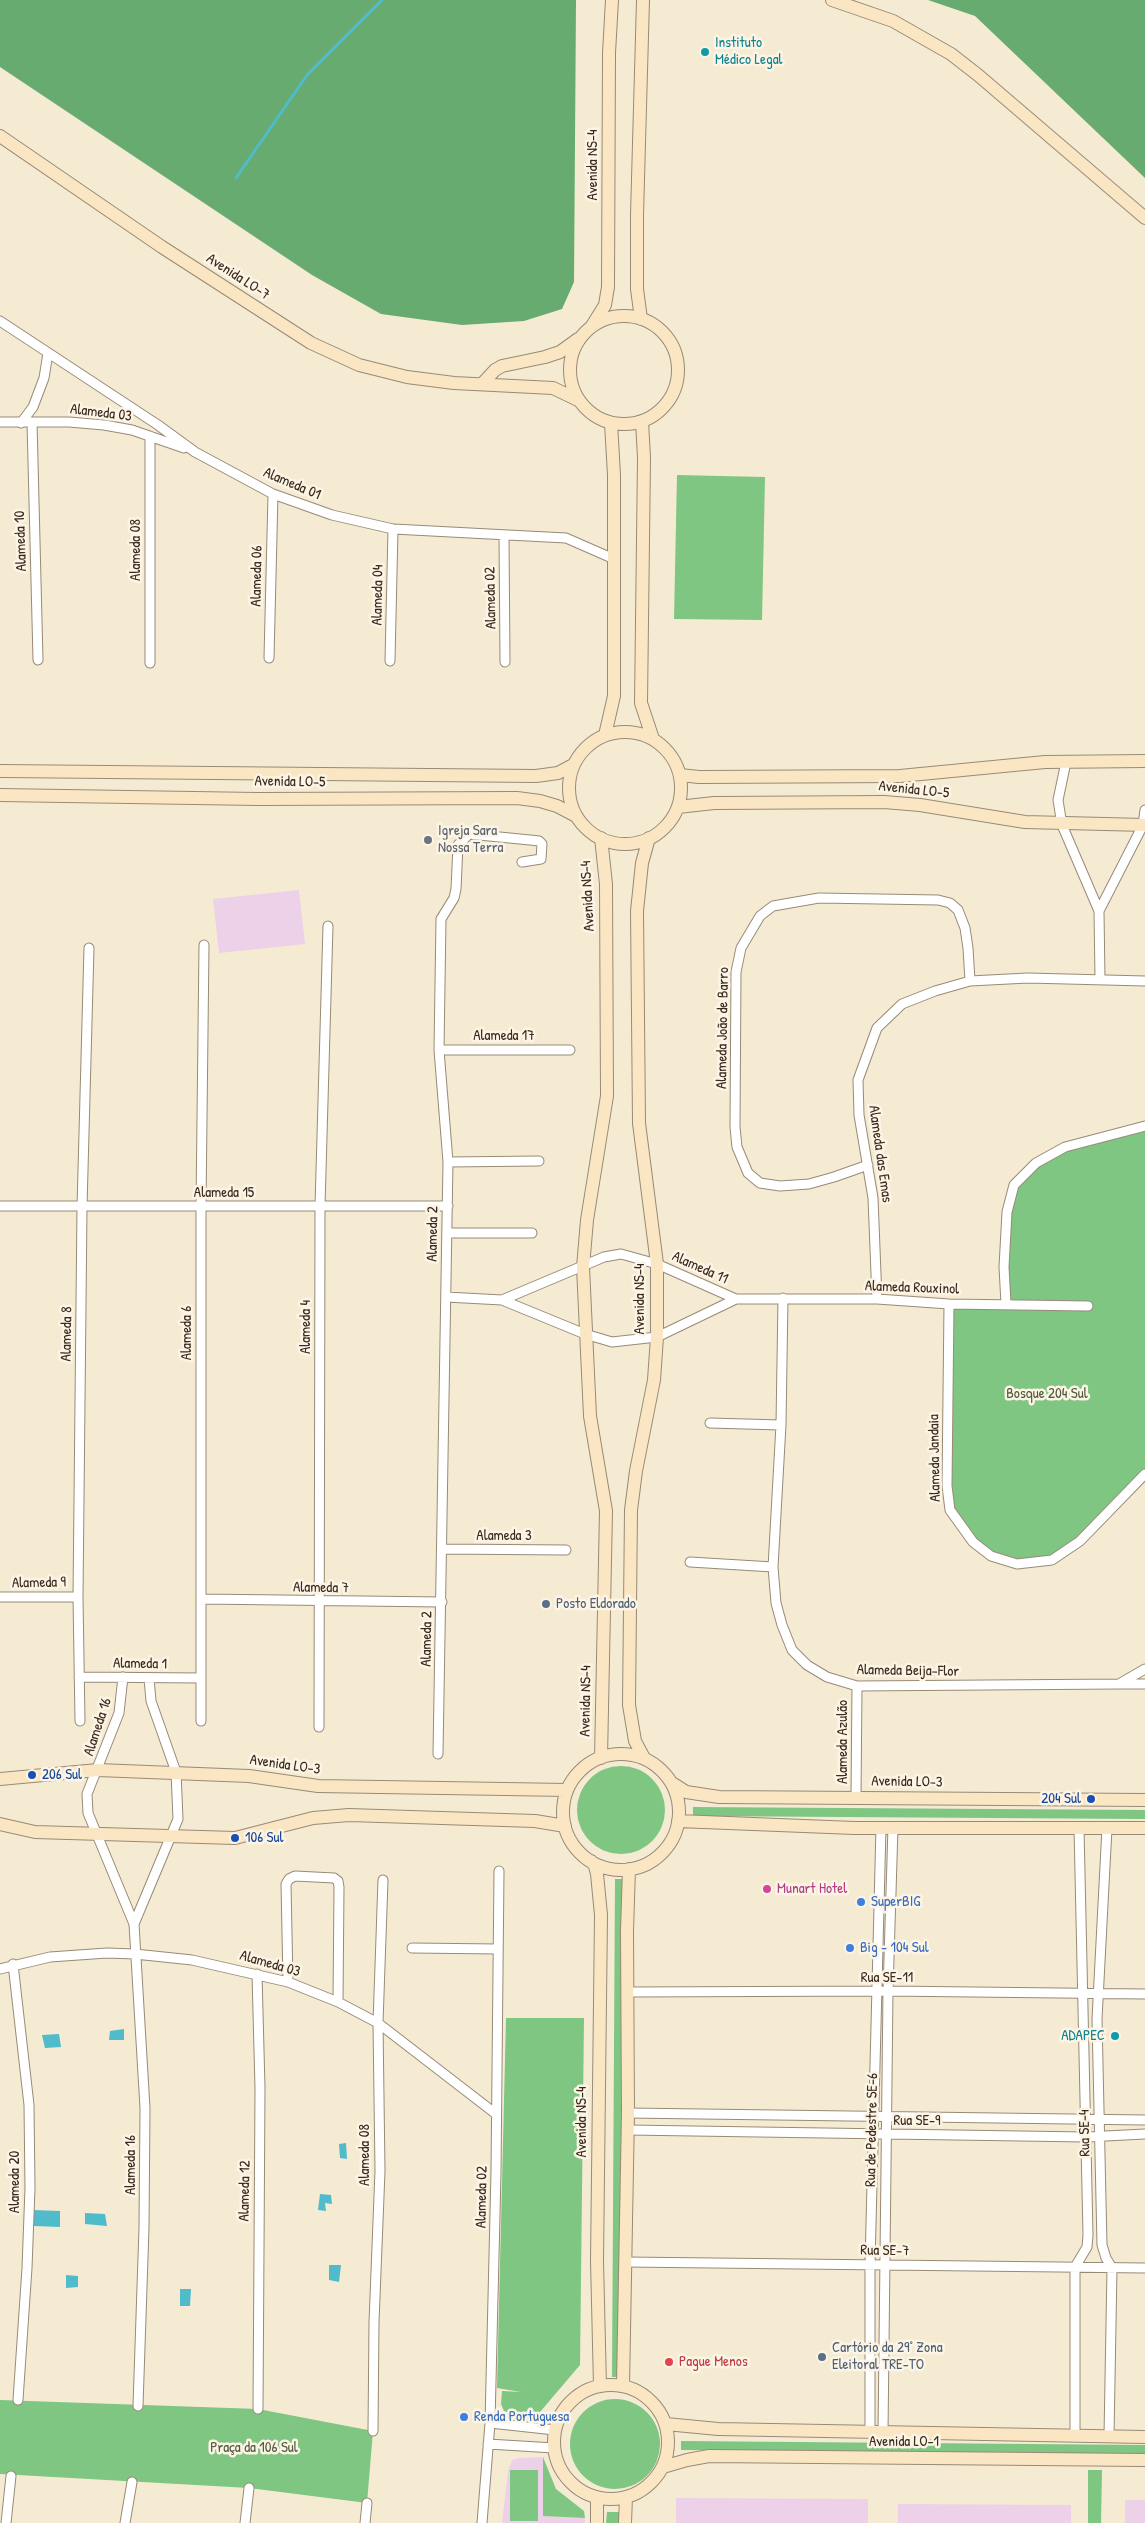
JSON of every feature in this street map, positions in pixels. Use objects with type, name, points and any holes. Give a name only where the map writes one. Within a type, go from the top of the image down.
[{"type":"street","name":"Avenida NS-4","points":[[592,326],[605,305],[608,287],[609,53],[612,0]]},
{"type":"street","points":[[641,319],[637,289],[637,215],[643,0]]},
{"type":"street","points":[[832,0],[893,21],[951,54],[1145,218]]},
{"type":"street","name":"Avenida LO-7","points":[[0,136],[177,257],[311,343],[359,365],[407,377],[454,383],[553,388],[578,400]]},
{"type":"street","points":[[483,383],[495,370],[502,366],[545,358],[560,352],[579,339],[592,326],[608,318],[624,316],[641,319],[656,326],[668,338],[675,353],[678,370],[676,386],[668,401],[657,413],[642,421],[627,424],[611,423],[598,418],[578,400],[571,385],[569,369],[572,353],[579,339]]},
{"type":"street","name":"Alameda 01","points":[[0,321],[158,425],[194,452],[273,494],[332,515],[393,529],[566,538],[614,560]]},
{"type":"street","points":[[21,423],[33,406],[42,384],[48,353]]},
{"type":"street","points":[[642,421],[644,458],[641,703],[653,739]]},
{"type":"street","name":"Alameda 03","points":[[0,422],[104,426],[132,430],[194,452]]},
{"type":"street","name":"Alameda 10","points":[[32,422],[38,660]]},
{"type":"street","points":[[605,735],[614,696],[614,475],[611,423]]},
{"type":"street","name":"Alameda 08","points":[[150,436],[150,663]]},
{"type":"street","name":"Alameda 06","points":[[269,658],[273,494]]},
{"type":"street","name":"Alameda 04","points":[[390,661],[393,529]]},
{"type":"street","name":"Alameda 02","points":[[504,535],[505,662]]},
{"type":"street","points":[[630,732],[653,739],[673,758],[680,775],[682,791],[678,807],[671,820],[662,831],[649,838],[625,844],[601,838],[589,831],[576,816],[570,800],[569,782],[574,765],[586,747],[605,735],[630,732]]},
{"type":"street","points":[[1066,762],[1059,786],[1058,800],[1062,825],[1099,911],[1100,979]]},
{"type":"street","name":"Avenida LO-5","points":[[680,775],[699,778],[909,776],[1066,762],[1142,764]]},
{"type":"street","name":"Avenida LO-5","points":[[0,771],[536,776],[558,772],[574,765]]},
{"type":"street","name":"Avenida LO-5","points":[[0,795],[258,799],[517,798],[558,806],[576,816]]},
{"type":"street","name":"Avenida LO-5","points":[[678,807],[714,803],[884,802],[920,804],[1002,820],[1062,825],[1144,825]]},
{"type":"street","points":[[1099,911],[1144,825],[1145,810]]},
{"type":"street","name":"Alameda 2","points":[[438,1754],[448,1206],[448,1162],[439,1050],[441,919],[456,890],[458,845],[469,834],[530,840],[542,844],[542,859],[522,862]]},
{"type":"street","name":"Avenida NS-4","points":[[601,838],[606,884],[607,1096],[587,1220],[583,1267],[590,1416],[606,1511],[601,1758]]},
{"type":"street","name":"Avenida NS-4","points":[[644,1758],[635,1741],[629,1705],[631,1510],[636,1471],[654,1380],[656,1337],[657,1264],[639,1123],[637,911],[642,863],[649,838]]},
{"type":"street","name":"Alameda João de Barro","points":[[868,1165],[834,1178],[809,1184],[780,1186],[760,1182],[748,1173],[737,1146],[735,1127],[736,972],[741,948],[760,916],[773,906],[819,898],[938,900],[950,903],[958,910],[968,948],[970,981]]},
{"type":"street","name":"Alameda 4","points":[[319,1727],[320,1206],[328,926]]},
{"type":"street","name":"Alameda 6","points":[[201,1721],[201,1206],[204,945]]},
{"type":"street","name":"Alameda 8","points":[[80,1721],[78,1597],[82,1207],[89,948]]},
{"type":"street","name":"Alameda das Emas","points":[[877,1299],[875,1221],[859,1115],[858,1080],[877,1028],[902,1004],[935,991],[970,981],[1100,979],[1145,981]]},
{"type":"street","name":"Alameda 17","points":[[439,1050],[570,1050]]},
{"type":"street","points":[[1006,1304],[1004,1267],[1008,1212],[1014,1185],[1036,1163],[1065,1147],[1145,1126]]},
{"type":"street","points":[[448,1162],[539,1162]]},
{"type":"street","name":"Alameda 15","points":[[0,1206],[448,1206]]},
{"type":"street","points":[[447,1233],[532,1233]]},
{"type":"street","name":"Alameda 11","points":[[502,1300],[604,1257],[622,1254],[657,1264],[736,1298]]},
{"type":"street","name":"Alameda 11","points":[[446,1297],[502,1300],[585,1334],[612,1342],[656,1337],[736,1298]]},
{"type":"street","name":"Alameda Rouxinol","points":[[736,1298],[877,1299],[949,1304],[1088,1306]]},
{"type":"street","name":"Alameda Beija-Flor","points":[[783,1298],[781,1425],[772,1566],[776,1603],[792,1650],[807,1665],[827,1677],[857,1686],[1119,1684],[1145,1669]]},
{"type":"street","name":"Alameda Jandaia","points":[[949,1304],[947,1486],[950,1510],[973,1542],[991,1556],[1017,1564],[1052,1560],[1080,1541],[1145,1474]]},
{"type":"street","points":[[710,1423],[781,1425]]},
{"type":"street","name":"Alameda 3","points":[[442,1549],[566,1550]]},
{"type":"street","points":[[690,1562],[772,1566]]},
{"type":"street","name":"Alameda 9","points":[[0,1597],[78,1597]]},
{"type":"street","name":"Alameda 7","points":[[201,1599],[320,1602],[442,1602]]},
{"type":"street","name":"Alameda 1","points":[[79,1677],[201,1678]]},
{"type":"street","name":"Alameda 16","points":[[123,1677],[119,1713],[87,1794],[88,1813],[134,1924],[145,2108],[144,2228],[138,2406]]},
{"type":"street","name":"Alameda 16","points":[[134,1924],[178,1819],[176,1772],[151,1701],[149,1678]]},
{"type":"street","points":[[1119,1684],[1145,1684]]},
{"type":"street","name":"Alameda Azulão","points":[[856,1798],[857,1686]]},
{"type":"street","points":[[626,1754],[644,1758],[660,1768],[672,1784],[679,1801],[678,1822],[673,1837],[663,1852],[648,1863],[629,1869],[610,1868],[591,1861],[582,1854],[568,1836],[563,1807],[567,1790],[576,1774],[591,1762],[601,1758],[626,1754]]},
{"type":"street","name":"Avenida LO-3","points":[[0,1779],[98,1770],[249,1776],[318,1786],[567,1790]]},
{"type":"street","name":"Avenida LO-3","points":[[672,1784],[686,1792],[719,1797],[1145,1800]]},
{"type":"street","points":[[0,1824],[35,1832],[234,1838],[313,1818],[348,1815],[535,1822],[565,1826]]},
{"type":"street","points":[[678,1822],[887,1827],[1145,1828]]},
{"type":"street","name":"Rua de Pedestre SE-6","points":[[883,2433],[888,1991],[887,1827]]},
{"type":"street","name":"Rua de Pedestre SE-6","points":[[870,2432],[870,2264],[876,1992],[887,1827]]},
{"type":"street","name":"Rua SE-4","points":[[1075,2435],[1075,2267],[1087,2247],[1088,2235],[1079,1828]]},
{"type":"street","name":"Rua SE-4","points":[[1107,1828],[1100,1993],[1097,2019],[1102,2244],[1106,2258],[1112,2268],[1109,2436]]},
{"type":"street","name":"Avenida NS-4","points":[[591,1861],[595,1866],[597,1874],[601,1916],[597,2251],[600,2386]]},
{"type":"street","points":[[624,2386],[628,2130],[629,1992],[627,1931],[629,1869]]},
{"type":"street","name":"Alameda 02","points":[[482,2523],[490,2423],[499,1871]]},
{"type":"street","points":[[288,1982],[286,1884],[289,1879],[295,1876],[334,1878],[338,1881],[339,1887],[338,2002]]},
{"type":"street","name":"Alameda 08","points":[[373,2431],[374,2322],[380,2171],[378,2023],[383,1880]]},
{"type":"street","points":[[412,1948],[498,1948]]},
{"type":"street","name":"Alameda 03","points":[[0,1969],[13,1964],[50,1957],[107,1953],[135,1954],[192,1960],[288,1982],[338,2002],[378,2023],[496,2114]]},
{"type":"street","name":"Alameda 20","points":[[13,1964],[29,2105],[30,2188],[28,2268],[18,2400]]},
{"type":"street","name":"Alameda 12","points":[[257,1974],[260,2088],[258,2409]]},
{"type":"street","name":"Rua SE-11","points":[[629,1992],[888,1991],[1145,1994]]},
{"type":"street","name":"Rua SE-9","points":[[628,2113],[1145,2120]]},
{"type":"street","name":"Rua SE-9","points":[[628,2130],[873,2135],[1099,2136],[1145,2134]]},
{"type":"street","name":"Rua SE-7","points":[[626,2262],[1145,2268]]},
{"type":"street","points":[[600,2386],[624,2386],[642,2394],[656,2406],[666,2424],[668,2452],[663,2466],[654,2480],[642,2491],[612,2500],[598,2498],[584,2493],[568,2480],[557,2462],[554,2448],[555,2430],[560,2415],[570,2402],[584,2392],[600,2386]]},
{"type":"street","points":[[490,2423],[555,2430]]},
{"type":"street","name":"Avenida LO-1","points":[[666,2424],[718,2429],[1145,2437]]},
{"type":"street","points":[[488,2444],[554,2448]]},
{"type":"street","name":"Avenida LO-1","points":[[663,2466],[709,2456],[1145,2460]]},
{"type":"street","points":[[6,2523],[11,2476]]},
{"type":"street","points":[[125,2523],[132,2482]]},
{"type":"street","points":[[245,2523],[249,2488]]},
{"type":"street","points":[[625,2523],[626,2497]]},
{"type":"street","points":[[597,2523],[598,2498]]},
{"type":"street","points":[[365,2523],[367,2503]]},
{"type":"shaded area","points":[[299,890],[305,944],[219,953],[213,899]]},
{"type":"shaded area","points":[[543,2457],[543,2516],[585,2518],[585,2523],[502,2523],[508,2471],[512,2460]]},
{"type":"shaded area","points":[[676,2498],[868,2499],[868,2523],[676,2523]]},
{"type":"shaded area","points":[[1125,2500],[1145,2500],[1145,2523],[1125,2523]]},
{"type":"shaded area","points":[[898,2504],[1071,2505],[1071,2523],[898,2523]]},
{"type":"green space","points":[[0,0],[576,0],[574,282],[562,309],[524,321],[462,325],[381,314],[312,275],[0,67]]},
{"type":"green space","points":[[928,0],[1145,0],[1145,178],[975,16]]},
{"type":"green space","points":[[677,475],[765,477],[762,620],[674,619]]},
{"type":"green space","name":"Bosque 204 Sul","points":[[1145,1126],[1145,1474],[1080,1541],[1052,1560],[1017,1564],[991,1556],[950,1510],[949,1304],[1006,1304],[1004,1267],[1014,1185],[1036,1163],[1065,1147]]},
{"type":"green space","points":[[621,1766],[638,1769],[652,1779],[662,1793],[665,1810],[662,1827],[652,1841],[638,1851],[621,1854],[604,1851],[590,1841],[580,1827],[577,1810],[580,1793],[590,1779],[604,1769]]},
{"type":"green space","points":[[693,1807],[1145,1810],[1145,1819],[693,1816]]},
{"type":"green space","points":[[615,1879],[623,1879],[620,2377],[612,2377]]},
{"type":"green space","points":[[506,2018],[584,2018],[580,2365],[534,2419],[519,2418],[504,2411],[501,2404],[502,2391],[521,2392],[497,2388]]},
{"type":"green space","points":[[606,2399],[624,2399],[640,2406],[653,2419],[660,2435],[660,2453],[653,2469],[640,2482],[624,2489],[606,2489],[590,2482],[577,2469],[570,2453],[570,2435],[577,2419],[590,2406]]},
{"type":"green space","name":"Praça da 106 Sul","points":[[0,2400],[258,2409],[373,2431],[367,2503],[249,2488],[0,2474]]},
{"type":"green space","points":[[681,2441],[1145,2445],[1145,2454],[681,2450]]},
{"type":"green space","points":[[543,2457],[556,2489],[584,2511],[585,2518],[543,2516]]},
{"type":"green space","points":[[510,2470],[538,2470],[538,2521],[510,2521]]},
{"type":"green space","points":[[1088,2470],[1102,2470],[1101,2523],[1088,2523]]},
{"type":"green space","points":[[607,2512],[621,2512],[620,2523],[606,2523]]},
{"type":"water","points":[[124,2029],[124,2040],[109,2040],[110,2031]]},
{"type":"water","points":[[59,2034],[61,2047],[45,2048],[42,2035]]},
{"type":"water","points":[[346,2143],[347,2159],[340,2158],[339,2144]]},
{"type":"water","points":[[320,2194],[331,2195],[332,2204],[325,2203],[326,2211],[318,2210]]},
{"type":"water","points":[[33,2210],[60,2211],[60,2227],[34,2226]]},
{"type":"water","points":[[85,2213],[105,2214],[107,2226],[85,2224]]},
{"type":"water","points":[[329,2265],[341,2265],[339,2282],[329,2280]]},
{"type":"water","points":[[66,2275],[78,2276],[78,2287],[66,2288]]},
{"type":"water","points":[[180,2289],[191,2289],[190,2306],[180,2306]]},
{"type":"waterway","points":[[236,178],[307,75],[382,0]]},
{"type":"place","name":"Instituto Médico Legal","points":[[705,52]]},
{"type":"place","name":"Igreja Sara Nossa Terra","points":[[428,840]]},
{"type":"place","name":"Posto Eldorado","points":[[546,1604]]},
{"type":"place","name":"206 Sul","points":[[32,1775]]},
{"type":"place","name":"204 Sul","points":[[1091,1799]]},
{"type":"place","name":"106 Sul","points":[[235,1838]]},
{"type":"place","name":"Munart Hotel","points":[[767,1889]]},
{"type":"place","name":"SuperBIG","points":[[861,1902]]},
{"type":"place","name":"Big - 104 Sul","points":[[850,1948]]},
{"type":"place","name":"ADAPEC","points":[[1115,2036]]},
{"type":"place","name":"Cartório da 29° Zona Eleitoral TRE-TO","points":[[822,2357]]},
{"type":"place","name":"Pague Menos","points":[[669,2362]]},
{"type":"place","name":"Renda Portuguesa","points":[[464,2417]]}]
